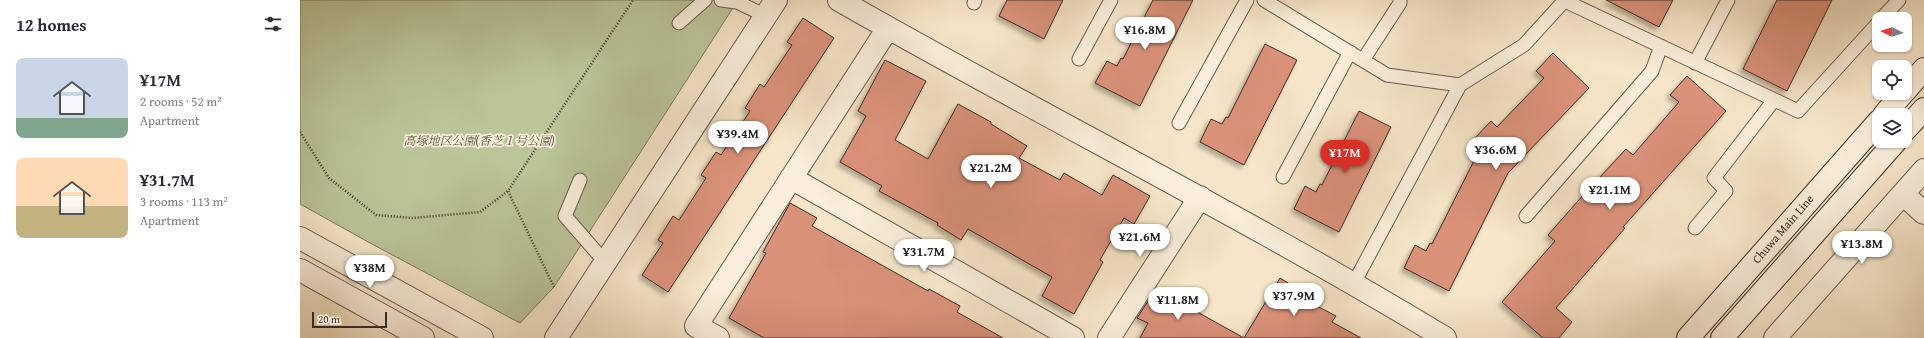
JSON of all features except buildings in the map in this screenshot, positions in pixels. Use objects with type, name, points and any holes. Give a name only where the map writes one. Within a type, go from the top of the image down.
[{"type":"street","points":[[840,0],[888,28],[1200,197],[1354,283],[1445,338]]},
{"type":"street","points":[[556,338],[771,8]]},
{"type":"street","points":[[718,338],[696,326],[888,28]]},
{"type":"street","points":[[1912,83],[1924,69]]},
{"type":"street","points":[[1890,108],[1897,100]]},
{"type":"street","points":[[1912,122],[1924,109]]},
{"type":"street","name":"Chuwa Main Line","points":[[1688,338],[1872,129]]},
{"type":"street","points":[[1722,338],[1890,148]]},
{"type":"street","points":[[1775,338],[1924,170]]},
{"type":"street","points":[[791,178],[1073,338]]},
{"type":"street","points":[[1903,194],[1924,213]]},
{"type":"street","points":[[1109,338],[1200,197]]},
{"type":"street","points":[[300,238],[482,338]]},
{"type":"street","points":[[300,270],[423,338]]},
{"type":"lane","points":[[679,23],[705,0]]},
{"type":"lane","points":[[721,0],[771,8]]},
{"type":"lane","points":[[1079,59],[1111,0]]},
{"type":"lane","points":[[1179,123],[1247,0]]},
{"type":"lane","points":[[1264,0],[1387,75],[1460,85]]},
{"type":"lane","points":[[1363,60],[1400,3],[1400,0]]},
{"type":"lane","points":[[1354,283],[1460,85],[1524,45],[1564,0],[1798,111],[1872,30]]},
{"type":"lane","points":[[1695,62],[1728,0]]},
{"type":"lane","points":[[1887,12],[1898,0]]},
{"type":"lane","points":[[1526,216],[1652,71],[1661,46]]},
{"type":"lane","points":[[1283,176],[1350,52]]},
{"type":"lane","points":[[1696,228],[1726,191],[1714,178],[1774,100]]},
{"type":"lane","points":[[580,180],[565,216],[605,262]]},
{"type":"path","points":[[300,132],[329,178],[376,214],[413,218],[480,212],[508,191],[634,0]]},
{"type":"path","points":[[508,191],[554,287]]},
{"type":"green space","name":"高塚地区公園(香芝１号公園)","points":[[300,0],[738,0],[554,287],[520,323],[300,204]]}]
